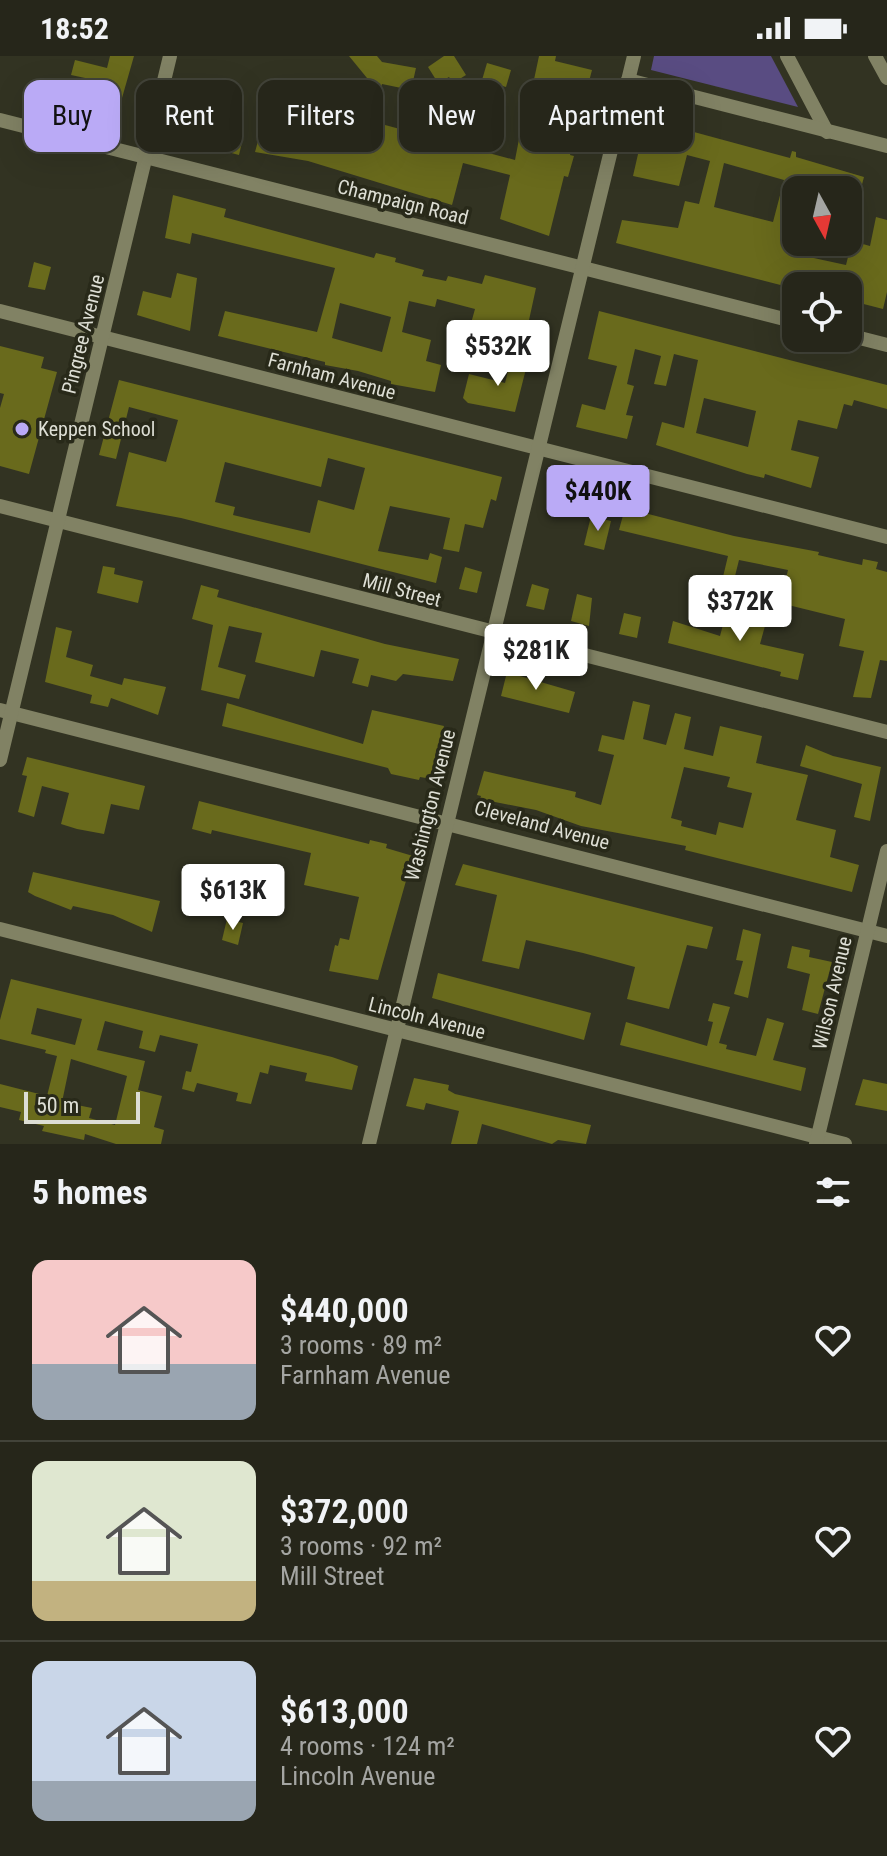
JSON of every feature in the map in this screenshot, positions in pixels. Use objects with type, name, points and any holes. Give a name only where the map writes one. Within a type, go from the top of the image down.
[{"type":"street","name":"Pingree Avenue","points":[[0,760],[6,712],[58,521],[170,56]]},
{"type":"street","name":"Washington Avenue","points":[[628,80],[634,56]]},
{"type":"street","points":[[787,56],[827,132]]},
{"type":"street","points":[[875,56],[887,78]]},
{"type":"street","points":[[693,97],[887,146]]},
{"type":"street","name":"Champaign Road","points":[[0,120],[782,318]]},
{"type":"street","name":"Washington Avenue","points":[[369,1144],[610,152]]},
{"type":"street","name":"Farnham Avenue","points":[[0,311],[887,537]]},
{"type":"street","points":[[862,339],[887,345]]},
{"type":"street","name":"Mill Street","points":[[0,506],[492,634],[887,732]]},
{"type":"street","name":"Cleveland Avenue","points":[[6,712],[447,821],[887,936]]},
{"type":"street","name":"Wilson Avenue","points":[[817,1140],[887,851]]},
{"type":"street","name":"Lincoln Avenue","points":[[0,929],[817,1140],[845,1144]]},
{"type":"shaded area","points":[[654,56],[771,56],[798,107],[693,80],[651,70]]},
{"type":"building","points":[[110,56],[134,56],[120,105],[120,80],[95,80],[71,75],[75,60],[107,68]]},
{"type":"building","points":[[349,56],[377,56],[382,62],[416,68],[413,80],[399,80],[399,88],[383,84],[383,80],[367,78]]},
{"type":"building","points":[[444,56],[454,56],[466,75],[458,80],[449,77],[436,80],[428,67]]},
{"type":"building","points":[[539,56],[556,56],[555,61],[592,70],[589,80],[534,80]]},
{"type":"building","points":[[487,63],[511,70],[506,87],[504,80],[482,80]]},
{"type":"building","points":[[383,124],[399,129],[399,152],[485,152],[515,160],[519,139],[520,152],[571,152],[570,155],[574,156],[568,177],[564,176],[549,236],[500,219],[510,175],[463,163],[452,205],[308,161],[255,152],[258,141],[258,152],[383,152]]},
{"type":"building","points":[[693,132],[790,158],[792,151],[796,152],[796,157],[861,176],[782,176],[782,179],[724,163],[714,207],[773,222],[782,188],[782,256],[809,256],[846,265],[848,256],[862,256],[862,244],[870,246],[876,217],[887,220],[887,292],[883,309],[862,304],[862,272],[782,272],[782,285],[616,243],[622,220],[678,228],[685,201],[699,204],[710,161],[687,155],[679,186],[633,176],[638,152],[693,152]]},
{"type":"building","points":[[173,195],[226,209],[224,217],[374,258],[376,253],[396,258],[395,262],[424,270],[422,276],[446,281],[448,276],[482,284],[485,275],[536,288],[524,343],[484,334],[477,363],[461,359],[475,309],[437,299],[435,307],[409,301],[402,332],[431,340],[426,361],[441,365],[435,392],[391,384],[391,381],[358,371],[218,336],[225,311],[317,332],[335,268],[192,233],[190,244],[165,238]],"holes":[[[340,303],[391,317],[382,352],[332,338]]]},
{"type":"building","points":[[34,262],[51,267],[45,290],[28,287]]},
{"type":"building","points":[[177,273],[197,278],[190,331],[137,315],[143,291],[171,298]]},
{"type":"building","points":[[599,311],[887,385],[887,409],[854,400],[852,406],[844,404],[837,429],[798,420],[791,450],[819,457],[811,488],[765,474],[764,478],[747,474],[656,445],[662,422],[684,428],[698,360],[674,354],[666,386],[654,384],[661,356],[635,349],[627,384],[634,386],[626,415],[633,416],[627,439],[576,427],[582,404],[605,410],[617,366],[588,359]],"holes":[[[704,398],[756,411],[748,447],[696,433]]]},
{"type":"building","name":"Keppen School","points":[[0,346],[44,357],[41,368],[57,372],[29,474],[0,466],[0,408],[4,394],[0,393]]},
{"type":"building","points":[[512,356],[528,361],[515,412],[468,403],[463,398],[469,374],[505,383]]},
{"type":"building","points":[[119,380],[502,477],[496,501],[491,499],[483,528],[465,524],[459,552],[443,549],[450,518],[390,506],[378,551],[428,560],[430,553],[442,557],[436,583],[181,518],[116,506],[129,452],[166,462],[178,420],[129,407],[116,459],[99,455]],"holes":[[[328,458],[365,468],[354,510],[318,500],[310,533],[233,515],[235,507],[215,502],[225,462],[321,487]]]},
{"type":"building","points":[[554,488],[571,492],[565,514],[548,510]]},
{"type":"building","points":[[625,508],[734,536],[819,552],[818,555],[862,565],[863,559],[878,562],[876,569],[887,572],[887,661],[880,660],[871,698],[853,697],[864,651],[839,646],[845,619],[780,603],[788,570],[739,560],[733,584],[722,581],[728,556],[619,530]]},
{"type":"building","points":[[591,516],[611,521],[604,550],[584,545]]},
{"type":"building","points":[[103,566],[115,568],[114,574],[143,581],[138,603],[97,593]]},
{"type":"building","points":[[465,567],[482,572],[477,593],[459,589]]},
{"type":"building","points":[[532,584],[549,589],[544,610],[526,606]]},
{"type":"building","points":[[201,585],[219,590],[217,597],[385,644],[459,659],[453,681],[403,674],[396,681],[371,675],[368,687],[352,683],[359,659],[321,650],[314,677],[255,662],[262,633],[229,626],[218,667],[246,675],[239,699],[201,690],[213,625],[192,619]]},
{"type":"building","points":[[577,594],[592,598],[589,626],[571,621]]},
{"type":"building","points":[[728,606],[768,615],[760,644],[804,654],[798,680],[780,676],[781,672],[668,643],[673,621],[720,636]]},
{"type":"building","points":[[624,613],[641,617],[637,638],[619,634]]},
{"type":"building","points":[[56,627],[72,631],[66,657],[93,665],[90,676],[122,685],[124,678],[166,687],[158,715],[111,698],[108,707],[90,703],[92,695],[45,682]]},
{"type":"building","points":[[508,668],[521,671],[520,676],[575,692],[569,713],[501,696]]},
{"type":"building","points":[[633,701],[650,705],[643,739],[666,745],[675,713],[691,717],[684,749],[713,756],[720,726],[762,736],[756,763],[808,775],[796,820],[836,830],[830,857],[859,865],[852,892],[685,850],[686,846],[581,826],[536,810],[480,799],[481,796],[477,795],[484,771],[576,792],[575,797],[601,805],[614,755],[598,751],[602,735],[624,740]],"holes":[[[684,767],[730,777],[727,787],[752,793],[743,828],[719,822],[716,835],[681,826],[682,821],[671,818]]]},
{"type":"building","points":[[227,703],[363,744],[372,710],[444,726],[432,779],[420,777],[419,780],[391,774],[388,768],[222,726]]},
{"type":"building","points":[[806,745],[833,756],[881,767],[870,821],[854,817],[862,784],[800,766]]},
{"type":"building","points":[[27,757],[145,786],[139,810],[111,804],[104,834],[77,829],[61,824],[69,793],[42,786],[34,817],[18,812],[27,776],[22,775]]},
{"type":"building","points":[[199,801],[369,844],[370,840],[387,844],[386,848],[413,856],[378,980],[329,971],[335,945],[338,946],[340,938],[349,940],[359,897],[304,885],[311,853],[212,830],[211,834],[192,829]]},
{"type":"building","points":[[463,864],[713,927],[707,949],[687,945],[669,1009],[627,999],[635,967],[583,953],[526,940],[519,969],[482,961],[497,895],[455,885]]},
{"type":"building","points":[[33,872],[160,901],[152,932],[113,915],[73,906],[71,910],[35,896],[28,892]]},
{"type":"building","points":[[227,919],[243,923],[238,945],[222,940]]},
{"type":"building","points":[[743,929],[761,934],[748,998],[734,994],[743,961],[736,960]]},
{"type":"building","points":[[792,946],[810,950],[809,957],[832,962],[818,1014],[802,1010],[810,974],[787,968]]},
{"type":"building","points":[[438,973],[591,1013],[584,1040],[432,998]]},
{"type":"building","points":[[11,979],[332,1057],[358,1066],[352,1090],[305,1081],[307,1073],[270,1065],[268,1074],[260,1072],[251,1104],[236,1101],[238,1093],[197,1083],[194,1092],[182,1089],[186,1071],[191,1072],[198,1044],[160,1035],[155,1052],[139,1048],[143,1031],[105,1021],[97,1050],[145,1061],[138,1090],[162,1096],[154,1127],[164,1130],[161,1144],[116,1144],[85,1134],[84,1140],[42,1131],[44,1126],[19,1120],[21,1112],[0,1107],[0,1084],[47,1096],[57,1056],[45,1053],[46,1050],[0,1039],[0,1020]],"holes":[[[37,1008],[82,1019],[75,1045],[31,1034]],[[71,1059],[127,1076],[115,1125],[89,1118],[92,1108],[62,1102]]]},
{"type":"building","points":[[713,1003],[730,1007],[719,1043],[727,1045],[726,1049],[756,1056],[767,1018],[784,1023],[773,1060],[806,1068],[801,1091],[620,1045],[626,1022],[707,1046],[713,1022],[708,1021]]},
{"type":"building","points":[[414,1078],[449,1085],[448,1090],[455,1094],[591,1125],[586,1144],[558,1140],[552,1144],[482,1124],[477,1144],[451,1144],[459,1111],[426,1103],[424,1110],[406,1106]]},
{"type":"building","points":[[863,1079],[887,1084],[887,1111],[855,1105]]},
{"type":"place","name":"Keppen School","points":[[22,429]]}]
